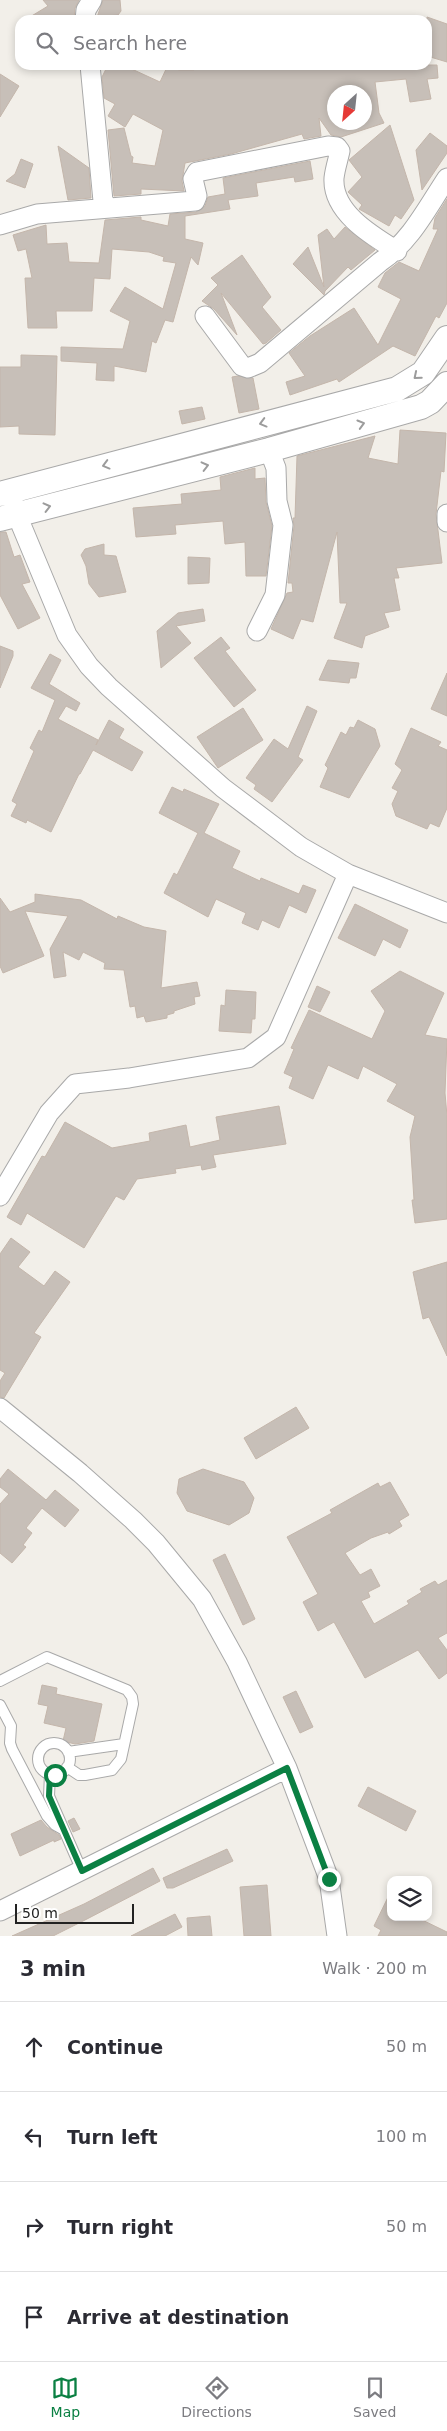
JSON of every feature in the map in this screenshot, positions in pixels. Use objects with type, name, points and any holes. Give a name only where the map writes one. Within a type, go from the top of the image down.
[{"type":"street","points":[[86,15],[86,10],[92,0]]},
{"type":"street","points":[[90,70],[103,200],[109,208]]},
{"type":"street","points":[[0,225],[38,214],[195,200],[197,196],[194,179],[197,172],[328,146],[337,147],[340,151],[334,179],[339,203],[367,232],[396,250]]},
{"type":"street","points":[[205,316],[242,366],[248,368],[260,363],[396,250],[408,238],[447,178]]},
{"type":"street","points":[[447,338],[423,373],[397,389],[5,492],[8,517],[67,635],[89,666],[109,687],[223,788],[301,846],[348,874],[447,913]]},
{"type":"street","points":[[8,517],[269,450],[421,407],[430,402],[447,384]]},
{"type":"street","points":[[257,631],[276,589],[283,525],[277,501],[276,468],[269,450]]},
{"type":"street","points":[[447,514],[447,522]]},
{"type":"street","points":[[0,1196],[49,1113],[75,1084],[129,1078],[248,1058],[276,1037],[348,874]]},
{"type":"street","points":[[0,1408],[80,1473],[133,1520],[202,1599],[237,1662],[287,1768],[329,1879],[337,1936]]},
{"type":"street","points":[[0,1912],[287,1768]]},
{"type":"lane","points":[[0,1681],[47,1657],[127,1690],[132,1697],[132,1704],[121,1759],[112,1770],[79,1775],[67,1767]]},
{"type":"lane","points":[[0,1705],[12,1726],[10,1742],[12,1749],[47,1816],[55,1825],[64,1830]]},
{"type":"lane","points":[[50,1743],[56,1743],[68,1752],[70,1760],[67,1767],[60,1774],[50,1774],[39,1764],[39,1753],[50,1743]]},
{"type":"lane","points":[[68,1752],[124,1744]]},
{"type":"lane","points":[[50,1774],[49,1796],[82,1871]]},
{"type":"building","points":[[43,0],[79,0],[74,15],[33,15],[48,6]]},
{"type":"building","points":[[103,0],[120,0],[121,11],[118,15],[98,15]]},
{"type":"building","points":[[432,19],[447,24],[447,62],[432,58]]},
{"type":"building","points":[[432,65],[437,65],[438,78],[427,79],[431,99],[410,102],[406,79],[375,82],[379,113],[384,123],[372,127],[372,85],[327,85],[327,129],[319,118],[321,136],[304,139],[302,134],[231,154],[185,163],[182,181],[184,191],[141,189],[141,194],[114,196],[108,130],[124,128],[131,156],[133,157],[132,163],[155,166],[163,130],[133,114],[125,127],[108,116],[115,104],[104,98],[102,77],[106,70],[134,70],[160,82],[166,70],[432,70]]},
{"type":"building","points":[[0,74],[19,86],[0,117]]},
{"type":"building","points":[[390,125],[414,200],[401,219],[395,215],[389,226],[359,209],[362,205],[348,192],[362,177],[349,160]]},
{"type":"building","points":[[327,130],[362,130],[341,137],[331,135]]},
{"type":"building","points":[[430,133],[447,146],[447,153],[422,190],[416,150]]},
{"type":"building","points":[[58,146],[89,168],[91,198],[68,200]]},
{"type":"building","points":[[21,159],[33,164],[25,188],[6,181],[15,174]]},
{"type":"building","points":[[310,161],[313,179],[295,182],[294,177],[256,183],[258,196],[228,200],[230,209],[185,216],[185,239],[203,243],[198,265],[191,257],[173,322],[165,320],[156,343],[152,341],[146,372],[114,366],[114,381],[96,380],[97,363],[61,361],[61,347],[123,349],[130,321],[110,311],[125,287],[163,309],[176,263],[163,261],[164,257],[149,252],[112,249],[110,279],[94,278],[92,311],[56,311],[57,328],[28,328],[25,278],[32,278],[26,249],[18,251],[13,235],[46,225],[47,244],[67,243],[69,262],[99,263],[105,220],[141,217],[141,220],[168,226],[170,214],[196,212],[205,206],[208,197],[225,194],[223,178]]},
{"type":"building","points":[[447,199],[447,303],[439,318],[436,316],[415,356],[393,346],[339,382],[337,379],[290,395],[286,382],[305,376],[289,353],[310,336],[354,308],[378,345],[401,299],[378,287],[385,273],[399,262],[419,271],[438,229],[433,229],[435,218]]},
{"type":"building","points":[[345,227],[375,250],[351,270],[348,267],[325,291],[324,295],[293,264],[308,247],[324,287],[318,235],[327,229],[334,239]]},
{"type":"building","points":[[242,255],[271,297],[262,307],[281,330],[263,344],[221,293],[237,335],[214,309],[202,301],[218,285],[211,278]]},
{"type":"building","points":[[21,355],[57,356],[55,435],[19,434],[19,426],[0,427],[0,367],[21,367]]},
{"type":"building","points":[[232,377],[253,378],[259,409],[239,413]]},
{"type":"building","points":[[202,407],[205,419],[182,424],[179,411]]},
{"type":"building","points":[[400,430],[446,433],[444,472],[441,471],[436,514],[442,563],[396,568],[399,578],[394,578],[400,610],[384,613],[389,627],[365,636],[362,648],[334,638],[347,603],[340,603],[337,532],[313,622],[301,619],[293,639],[271,629],[287,593],[293,592],[292,583],[288,583],[294,526],[293,518],[295,518],[297,456],[375,436],[368,458],[398,464]]},
{"type":"building","points":[[255,468],[255,479],[265,478],[266,502],[272,526],[266,576],[246,576],[245,542],[225,544],[223,521],[175,525],[176,534],[136,537],[133,508],[182,504],[181,494],[221,490],[220,477]]},
{"type":"building","points":[[0,532],[6,532],[14,557],[20,555],[30,582],[22,584],[40,618],[18,629],[0,595]]},
{"type":"building","points":[[104,544],[104,555],[116,556],[126,592],[99,597],[89,584],[86,566],[81,555],[85,549]]},
{"type":"building","points":[[188,557],[210,558],[209,583],[188,584]]},
{"type":"building","points":[[203,609],[205,621],[176,626],[191,643],[161,668],[157,631],[178,613]]},
{"type":"building","points":[[221,637],[230,648],[225,651],[256,690],[234,707],[194,658]]},
{"type":"building","points":[[0,646],[13,651],[13,656],[0,688]]},
{"type":"building","points":[[50,654],[61,660],[49,684],[80,703],[76,711],[66,706],[58,719],[98,740],[96,745],[109,720],[124,729],[119,738],[143,752],[132,771],[93,750],[79,774],[51,832],[27,820],[26,823],[11,816],[17,804],[12,801],[34,751],[30,748],[39,730],[42,732],[55,700],[31,688]]},
{"type":"building","points":[[328,660],[359,663],[356,678],[350,678],[349,683],[319,680]]},
{"type":"building","points":[[447,673],[447,716],[431,709]]},
{"type":"building","points":[[307,706],[317,711],[298,757],[303,760],[272,802],[254,789],[256,785],[246,778],[274,739],[288,749]]},
{"type":"building","points":[[243,708],[263,740],[218,768],[197,737]]},
{"type":"building","points":[[358,720],[375,729],[380,746],[349,798],[320,787],[328,768],[325,765],[341,732],[346,735],[350,727],[354,728]]},
{"type":"building","points":[[411,728],[441,742],[438,746],[447,750],[447,808],[439,827],[430,823],[427,829],[396,816],[392,804],[398,791],[392,788],[402,770],[395,764]]},
{"type":"building","points":[[172,787],[183,792],[184,789],[219,804],[204,833],[240,851],[232,868],[260,881],[261,878],[299,894],[303,885],[316,890],[306,913],[289,905],[279,928],[262,920],[258,930],[242,923],[246,913],[216,899],[208,917],[164,893],[174,873],[177,875],[198,833],[159,813]]},
{"type":"building","points":[[35,894],[81,900],[117,919],[118,916],[144,927],[166,931],[161,988],[197,982],[200,996],[194,997],[195,1004],[174,1011],[174,1013],[167,1015],[167,1018],[146,1022],[144,1016],[137,1018],[135,1006],[130,1007],[124,970],[104,969],[105,963],[83,952],[79,960],[63,952],[66,976],[54,978],[50,949],[68,916],[25,911],[44,956],[3,973],[0,966],[0,898],[10,912],[35,902]]},
{"type":"building","points":[[355,904],[408,930],[400,948],[383,939],[375,956],[338,938]]},
{"type":"building","points":[[400,971],[444,993],[425,1035],[447,1039],[445,1093],[447,1116],[447,1219],[415,1223],[412,1200],[414,1200],[410,1137],[415,1116],[387,1101],[397,1084],[363,1066],[358,1079],[328,1065],[313,1099],[289,1088],[293,1077],[284,1073],[294,1049],[291,1048],[309,1010],[372,1039],[385,1011],[371,991]]},
{"type":"building","points":[[317,986],[330,992],[320,1012],[308,1007]]},
{"type":"building","points":[[226,990],[256,992],[255,1019],[252,1019],[251,1033],[219,1031],[221,1005],[225,1006]]},
{"type":"building","points":[[279,1106],[286,1144],[213,1155],[216,1167],[202,1170],[201,1165],[175,1169],[176,1173],[137,1179],[124,1200],[116,1196],[84,1248],[27,1213],[21,1225],[7,1217],[42,1156],[45,1157],[65,1122],[112,1148],[150,1141],[149,1133],[186,1125],[190,1147],[220,1140],[216,1117]]},
{"type":"building","points":[[11,1238],[30,1252],[18,1267],[44,1286],[55,1271],[70,1282],[34,1333],[41,1337],[4,1398],[0,1397],[0,1381],[5,1373],[0,1370],[0,1254]]},
{"type":"building","points":[[447,1262],[447,1356],[429,1317],[423,1319],[413,1272]]},
{"type":"building","points":[[296,1407],[309,1428],[256,1459],[244,1438]]},
{"type":"building","points":[[8,1469],[46,1500],[55,1490],[79,1510],[65,1527],[42,1508],[26,1528],[32,1533],[23,1545],[26,1547],[12,1563],[0,1553],[0,1504],[9,1494],[0,1487],[0,1479]]},
{"type":"building","points":[[203,1469],[244,1482],[254,1498],[249,1513],[229,1525],[187,1511],[177,1493],[179,1479]]},
{"type":"building","points":[[390,1482],[409,1515],[399,1521],[402,1526],[389,1534],[388,1532],[371,1538],[345,1553],[360,1575],[371,1569],[380,1586],[368,1592],[370,1597],[361,1601],[374,1624],[409,1604],[407,1601],[422,1592],[420,1589],[435,1581],[438,1585],[447,1580],[447,1633],[438,1638],[447,1650],[447,1673],[439,1679],[418,1650],[365,1678],[334,1622],[318,1631],[303,1602],[318,1594],[287,1537],[332,1513],[330,1510],[378,1483],[380,1487]]},
{"type":"building","points":[[225,1554],[255,1619],[243,1625],[213,1560]]},
{"type":"building","points":[[42,1685],[57,1688],[56,1694],[102,1704],[94,1741],[75,1744],[63,1741],[66,1728],[44,1723],[48,1706],[38,1704]]},
{"type":"building","points":[[296,1691],[313,1727],[300,1733],[283,1697]]},
{"type":"building","points":[[368,1787],[416,1811],[406,1831],[358,1806]]},
{"type":"building","points":[[74,1818],[80,1829],[73,1832],[68,1821]]},
{"type":"building","points":[[41,1820],[47,1827],[59,1835],[61,1839],[54,1842],[54,1840],[20,1856],[11,1834]]},
{"type":"building","points":[[227,1849],[233,1861],[173,1888],[167,1888],[163,1878]]},
{"type":"building","points":[[153,1868],[160,1881],[53,1936],[12,1936],[84,1904]]},
{"type":"building","points":[[267,1885],[271,1936],[244,1936],[240,1887]]},
{"type":"building","points":[[387,1899],[387,1921],[424,1921],[447,1932],[447,1936],[378,1936],[381,1930],[374,1926]]},
{"type":"building","points":[[175,1914],[182,1927],[165,1936],[131,1936]]},
{"type":"building","points":[[210,1916],[212,1936],[188,1936],[187,1918]]},
{"type":"route","points":[[55,1775],[50,1774],[49,1796],[82,1871],[287,1768],[329,1879]]}]
